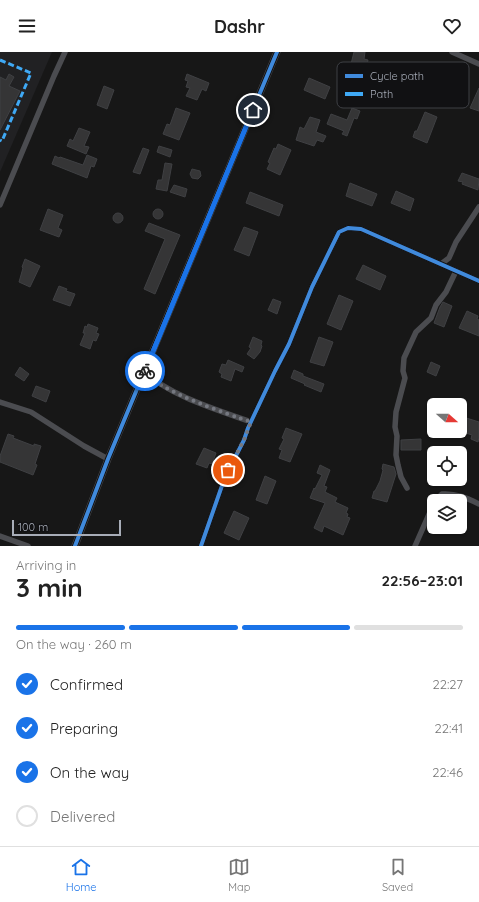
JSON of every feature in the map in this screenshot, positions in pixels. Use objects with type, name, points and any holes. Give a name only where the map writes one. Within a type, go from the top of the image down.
[{"type":"street","points":[[0,205],[65,52]]},
{"type":"street","points":[[75,546],[108,459],[277,52]]},
{"type":"street","points":[[452,52],[479,64]]},
{"type":"street","points":[[441,264],[449,258],[456,242],[479,207]]},
{"type":"street","points":[[201,546],[225,477],[289,344],[312,287],[339,232],[348,228],[361,229],[479,281]]},
{"type":"street","points":[[407,488],[401,477],[398,466],[396,455],[397,436],[395,427],[396,412],[405,378],[404,358],[416,332],[431,318],[436,305],[446,292],[456,271]]},
{"type":"street","points":[[145,372],[160,385],[170,390],[216,410],[251,422]]},
{"type":"street","points":[[0,402],[31,412],[84,446],[108,459]]},
{"type":"street","points":[[442,494],[455,494]]},
{"type":"street","points":[[467,497],[479,504]]},
{"type":"street","points":[[415,546],[427,520]]},
{"type":"street","points":[[0,536],[28,546]]},
{"type":"shaded area","points":[[0,52],[52,52],[0,172]]},
{"type":"building","points":[[354,52],[365,52],[364,59],[368,60],[368,62],[352,62]]},
{"type":"building","points":[[9,74],[14,77],[9,86],[20,91],[0,130],[0,77],[6,80]]},
{"type":"building","points":[[187,74],[209,83],[206,91],[202,89],[197,100],[186,96],[190,88],[186,87],[188,81],[185,80]]},
{"type":"building","points":[[309,78],[330,87],[325,99],[304,90]]},
{"type":"building","points":[[104,86],[114,90],[107,109],[97,105]]},
{"type":"building","points":[[479,88],[479,111],[470,108]]},
{"type":"building","points":[[176,108],[190,113],[179,140],[163,134],[167,124],[170,125]]},
{"type":"building","points":[[352,108],[360,111],[357,119],[354,118],[347,136],[342,134],[344,131],[327,124],[331,114],[347,120]]},
{"type":"building","points":[[425,112],[437,117],[427,143],[413,137]]},
{"type":"building","points":[[310,117],[320,120],[316,132],[326,136],[323,142],[317,140],[314,146],[296,140],[300,127],[304,129]]},
{"type":"building","points":[[79,128],[90,132],[84,146],[89,147],[86,154],[67,146],[70,139],[73,141]]},
{"type":"building","points":[[278,144],[291,150],[280,175],[267,169],[270,163],[268,162],[274,148],[276,149]]},
{"type":"building","points":[[159,146],[172,150],[170,157],[157,152]]},
{"type":"building","points":[[143,148],[149,150],[140,174],[133,172]]},
{"type":"building","points":[[87,155],[97,159],[94,167],[91,166],[87,178],[52,164],[55,156],[83,165]]},
{"type":"building","points":[[165,163],[172,164],[167,191],[156,189],[158,180],[162,180]]},
{"type":"building","points":[[192,169],[200,171],[201,176],[198,179],[192,178],[190,174]]},
{"type":"building","points":[[462,173],[479,179],[478,190],[458,181]]},
{"type":"building","points":[[350,183],[377,194],[372,206],[346,196]]},
{"type":"building","points":[[174,185],[187,189],[185,197],[170,192]]},
{"type":"building","points":[[396,191],[414,199],[410,211],[391,203]]},
{"type":"building","points":[[250,192],[283,205],[279,216],[246,203]]},
{"type":"building","points":[[48,209],[63,215],[58,228],[62,230],[59,237],[40,230]]},
{"type":"building","points":[[156,209],[160,209],[162,210],[162,218],[156,219],[153,216],[153,212]]},
{"type":"building","points":[[116,213],[120,213],[122,214],[122,222],[116,223],[113,220],[113,216]]},
{"type":"building","points":[[149,223],[180,235],[155,294],[144,289],[165,239],[145,231]]},
{"type":"building","points":[[244,227],[258,232],[249,256],[234,250]]},
{"type":"building","points":[[25,259],[40,266],[30,287],[19,282]]},
{"type":"building","points":[[363,265],[386,276],[380,290],[356,279]]},
{"type":"building","points":[[59,286],[67,289],[66,291],[75,294],[70,306],[53,300]]},
{"type":"building","points":[[339,295],[353,301],[341,330],[327,324]]},
{"type":"building","points":[[273,299],[281,302],[277,314],[268,310]]},
{"type":"building","points":[[443,302],[452,306],[444,327],[434,323]]},
{"type":"building","points":[[467,311],[478,316],[479,336],[459,328]]},
{"type":"building","points":[[88,324],[98,328],[96,333],[99,334],[96,341],[93,340],[90,349],[80,345],[85,333],[83,333],[85,326],[87,327]]},
{"type":"building","points":[[253,337],[262,341],[260,352],[254,359],[247,354],[251,348],[249,347]]},
{"type":"building","points":[[319,337],[333,342],[324,366],[310,362]]},
{"type":"building","points":[[228,360],[244,367],[242,372],[235,369],[231,381],[221,377],[222,374],[219,372],[222,364],[226,365]]},
{"type":"building","points":[[431,362],[440,366],[436,376],[427,372]]},
{"type":"building","points":[[20,367],[29,374],[24,381],[15,375]]},
{"type":"building","points":[[294,370],[303,374],[303,376],[324,384],[321,392],[291,378]]},
{"type":"building","points":[[36,386],[50,391],[46,402],[32,396]]},
{"type":"building","points":[[467,418],[479,422],[478,442],[471,439],[472,435],[467,433]]},
{"type":"building","points":[[286,428],[302,434],[290,462],[279,458],[282,450],[279,449],[284,439],[282,438]]},
{"type":"building","points":[[8,434],[14,436],[13,438],[34,446],[34,444],[41,446],[33,475],[0,462],[0,456]]},
{"type":"building","points":[[421,439],[421,450],[401,450],[401,440]]},
{"type":"building","points":[[204,448],[216,453],[212,464],[209,463],[207,468],[196,464]]},
{"type":"building","points":[[383,464],[394,467],[396,474],[387,502],[372,498],[380,481]]},
{"type":"building","points":[[320,465],[330,470],[324,486],[327,487],[325,492],[337,498],[335,502],[348,508],[346,513],[348,514],[347,517],[350,518],[343,535],[324,526],[322,532],[314,528],[325,503],[310,498],[322,475],[317,473]]},
{"type":"building","points":[[265,476],[276,481],[267,504],[256,500]]},
{"type":"building","points":[[234,511],[249,518],[239,540],[224,533]]},
{"type":"marked path","points":[[0,60],[31,73],[2,141],[0,140]]},
{"type":"cycle path","points":[[75,546],[108,459],[277,52]]},
{"type":"cycle path","points":[[201,546],[225,477],[289,344],[312,287],[339,232],[348,228],[361,229],[479,281]]},
{"type":"way so far","points":[[145,371],[160,385],[170,390],[216,410],[251,422],[244,440],[228,470]]},
{"type":"route","points":[[145,371],[253,110]]}]
